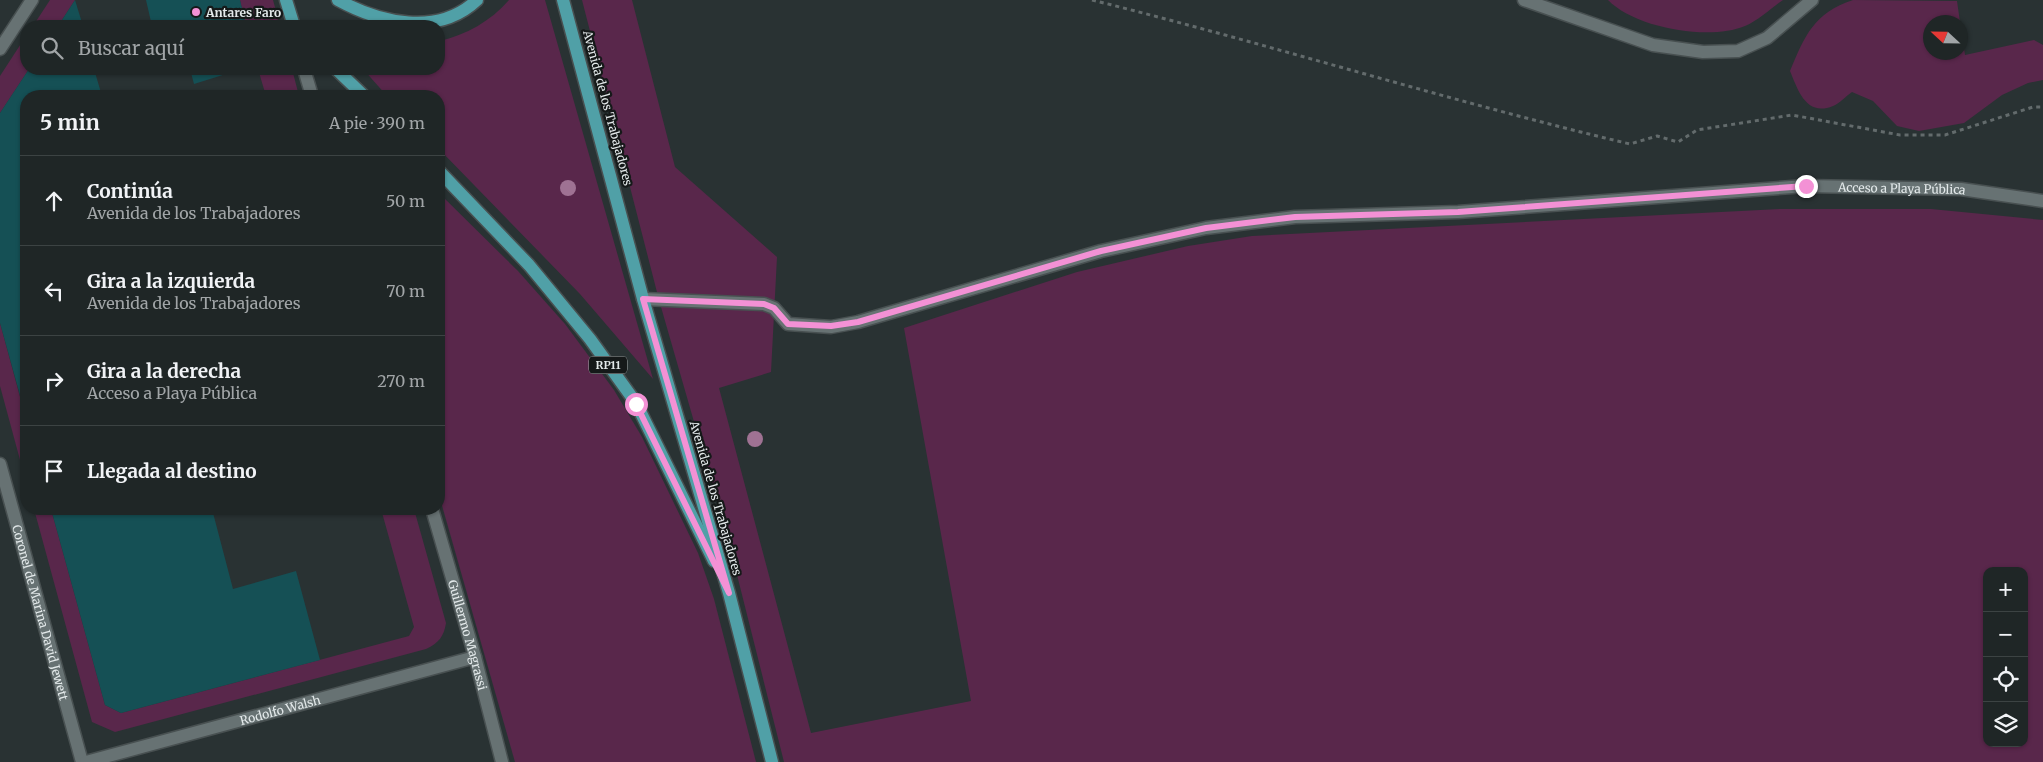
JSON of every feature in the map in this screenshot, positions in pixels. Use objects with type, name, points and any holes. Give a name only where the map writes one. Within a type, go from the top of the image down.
[{"type":"main road","points":[[286,0],[291,20]]},
{"type":"main road","points":[[338,0],[362,13],[390,20]]},
{"type":"main road","points":[[443,20],[468,9],[478,0]]},
{"type":"main road","name":"Avenida de los Trabajadores","points":[[564,0],[643,299],[729,593]]},
{"type":"main road","points":[[342,75],[358,90]]},
{"type":"main road","name":"Avenida de los Trabajadores","points":[[445,177],[529,265],[590,339],[636,404],[729,593]]},
{"type":"main road","name":"RP11","points":[[729,593],[772,762]]},
{"type":"street","points":[[0,49],[32,0]]},
{"type":"street","points":[[1524,0],[1653,45],[1704,52],[1738,51],[1768,38],[1812,0]]},
{"type":"street","points":[[306,75],[310,90]]},
{"type":"street","name":"Acceso a Playa Pública","points":[[643,299],[764,304],[774,308],[788,324],[831,326],[858,322],[1101,251],[1206,228],[1295,217],[1458,212],[1806,186],[1961,188],[2043,201]]},
{"type":"street","name":"Coronel de Marina David Jewett","points":[[0,464],[82,762]]},
{"type":"street","name":"Guillermo Magrassi","points":[[434,515],[475,657],[502,762]]},
{"type":"street","name":"Rodolfo Walsh","points":[[86,762],[475,657]]},
{"type":"path","points":[[1092,0],[1195,26],[1414,88],[1630,144],[1657,136],[1678,142],[1697,130],[1792,115],[1900,135],[1945,135],[2033,107],[2043,107]]},
{"type":"shaded area","points":[[50,0],[75,0],[62,20],[37,20]]},
{"type":"shaded area","points":[[240,0],[273,0],[278,20],[245,20]]},
{"type":"shaded area","points":[[509,0],[545,0],[653,379],[580,294],[445,155],[445,90],[382,90],[368,75],[445,75],[445,39],[468,31],[486,21]]},
{"type":"shaded area","points":[[582,0],[632,0],[675,167],[777,257],[771,372],[719,388],[811,733],[971,701],[904,328],[1077,272],[1188,246],[1252,236],[1780,209],[1931,209],[2043,220],[2043,762],[784,762],[730,547],[659,300]]},
{"type":"shaded area","points":[[1608,0],[1783,0],[1760,18],[1745,26],[1730,30],[1693,32],[1673,29],[1636,18],[1620,10]]},
{"type":"shaded area","points":[[1853,0],[1957,1],[1959,15],[1923,15],[1923,60],[1968,60],[1968,54],[2034,40],[2043,45],[2043,80],[2028,83],[2002,95],[1964,123],[1919,131],[1897,126],[1873,101],[1852,92],[1838,104],[1816,108],[1804,100],[1790,71],[1812,27],[1840,5]]},
{"type":"shaded area","points":[[20,45],[20,75],[25,75],[0,113],[0,76]]},
{"type":"shaded area","points":[[260,75],[294,75],[297,90],[264,90]]},
{"type":"shaded area","points":[[445,199],[518,271],[565,324],[614,390],[642,437],[698,553],[714,599],[756,762],[515,762],[445,515]]},
{"type":"shaded area","points":[[0,323],[20,397],[20,460],[0,386]]},
{"type":"shaded area","points":[[36,515],[53,515],[105,705],[121,713],[409,636],[414,627],[383,515],[416,515],[446,623],[438,642],[426,649],[115,732],[92,722]]},
{"type":"building","points":[[75,0],[81,20],[62,20]]},
{"type":"building","name":"Antares Faro","points":[[146,0],[240,0],[245,20],[151,20]]},
{"type":"building","points":[[25,75],[96,75],[100,90],[20,90],[20,395],[0,323],[0,113]]},
{"type":"building","points":[[192,75],[223,75],[194,84]]},
{"type":"building","points":[[53,515],[214,515],[233,589],[296,571],[320,660],[121,713],[105,705]]},
{"type":"place","name":"Antares Faro","points":[[196,12]]},
{"type":"route","points":[[636,404],[729,593],[643,299],[764,304],[774,308],[788,324],[831,326],[858,322],[1101,251],[1206,228],[1295,217],[1458,212],[1806,186]]}]
